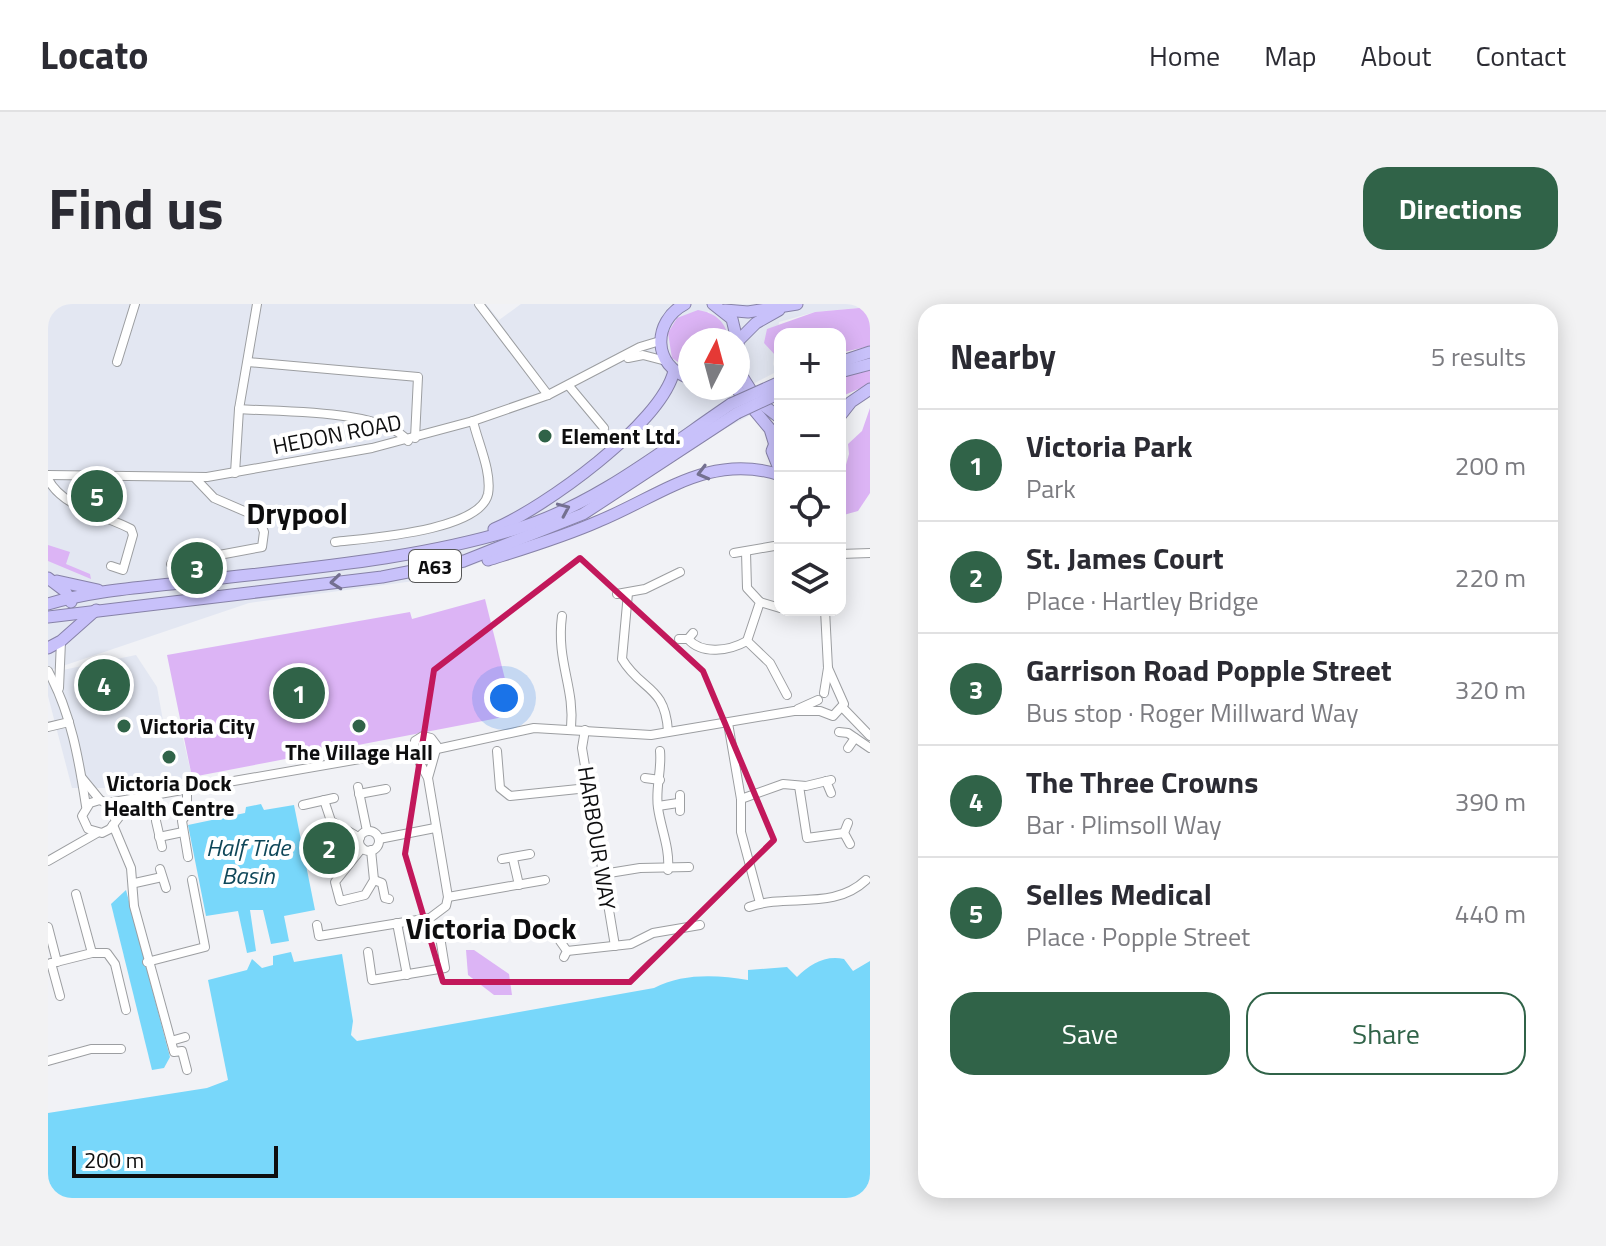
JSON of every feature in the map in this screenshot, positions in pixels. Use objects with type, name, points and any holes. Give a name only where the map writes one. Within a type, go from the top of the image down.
[{"type":"highway","points":[[678,373],[666,361],[660,341],[661,330],[674,308],[685,304]]},
{"type":"highway","points":[[713,304],[725,310],[748,312],[792,305]]},
{"type":"highway","points":[[750,329],[756,323],[792,305]]},
{"type":"highway","points":[[725,310],[736,328]]},
{"type":"highway","points":[[846,360],[870,352]]},
{"type":"highway","points":[[846,370],[870,364]]},
{"type":"highway","name":"A63","points":[[464,542],[519,519],[569,487],[660,399],[674,371]]},
{"type":"highway","name":"A63","points":[[48,604],[103,591],[414,553],[518,529],[572,507],[774,385]]},
{"type":"highway","points":[[750,389],[757,400],[774,413]]},
{"type":"highway","points":[[842,400],[870,389]]},
{"type":"highway","points":[[846,408],[870,389]]},
{"type":"highway","name":"A63","points":[[382,577],[464,561],[583,514],[734,408],[774,395]]},
{"type":"highway","points":[[746,400],[774,433]]},
{"type":"highway","name":"A63","points":[[48,617],[473,564],[547,542],[713,469],[747,468],[774,472]]},
{"type":"highway","points":[[52,580],[69,598],[73,612],[71,630]]},
{"type":"highway","name":"A63","points":[[52,580],[103,591]]},
{"type":"highway","points":[[48,648],[61,641],[97,609]]},
{"type":"street","points":[[117,362],[135,304]]},
{"type":"street","points":[[235,473],[239,409],[257,304]]},
{"type":"street","points":[[479,304],[548,395]]},
{"type":"street","name":"HEDON ROAD","points":[[48,477],[195,478],[412,440],[548,395],[640,347],[660,341]]},
{"type":"street","name":"HEDON ROAD","points":[[620,360],[643,355],[666,361]]},
{"type":"street","points":[[239,409],[364,420],[387,425],[412,440],[418,377],[248,362]]},
{"type":"street","points":[[569,386],[604,428]]},
{"type":"street","points":[[335,542],[448,524],[481,510],[489,482],[473,421]]},
{"type":"street","points":[[48,477],[52,487],[75,504],[131,529],[133,535],[123,570],[111,566]]},
{"type":"street","points":[[171,564],[262,547],[264,532],[258,517],[214,498],[195,478]]},
{"type":"street","points":[[734,553],[774,546]]},
{"type":"street","points":[[746,552],[747,588],[760,602],[774,606]]},
{"type":"street","points":[[846,554],[870,553]]},
{"type":"street","points":[[617,594],[655,586],[681,572]]},
{"type":"street","points":[[628,593],[622,659],[657,693],[667,717],[668,731]]},
{"type":"street","points":[[747,641],[760,602]]},
{"type":"street","points":[[562,616],[558,644],[571,698],[571,728]]},
{"type":"street","points":[[825,616],[828,668],[836,692],[843,700],[840,712]]},
{"type":"street","points":[[549,628],[560,629]]},
{"type":"street","points":[[687,637],[694,646],[709,650],[747,641]]},
{"type":"street","points":[[59,692],[57,665],[61,641]]},
{"type":"street","points":[[747,641],[770,663],[787,695]]},
{"type":"street","points":[[820,711],[828,668]]},
{"type":"street","points":[[48,671],[69,722],[82,778],[85,826],[74,850]]},
{"type":"street","points":[[794,711],[821,696],[836,692]]},
{"type":"street","points":[[421,760],[435,749],[534,728],[571,728],[629,735],[794,711],[820,711],[826,716],[840,712],[870,736]]},
{"type":"street","points":[[48,727],[69,722]]},
{"type":"street","points":[[728,723],[741,799],[741,832],[760,903]]},
{"type":"street","name":"HARBOUR WAY","points":[[585,730],[582,748],[615,946]]},
{"type":"street","points":[[839,732],[870,748]]},
{"type":"street","points":[[86,806],[395,753],[413,749],[423,736],[435,749]]},
{"type":"street","points":[[848,748],[855,738]]},
{"type":"street","points":[[317,925],[320,940],[440,912],[448,897],[428,778],[413,749]]},
{"type":"street","points":[[428,778],[435,749]]},
{"type":"street","points":[[497,751],[497,778],[502,792]]},
{"type":"street","points":[[660,751],[658,806],[669,855],[668,870]]},
{"type":"street","points":[[82,778],[104,801],[122,844],[135,883],[134,906],[147,962],[174,1052],[182,1051],[187,1070]]},
{"type":"street","points":[[645,778],[660,780]]},
{"type":"street","points":[[741,799],[783,784],[799,786],[828,781],[831,793]]},
{"type":"street","points":[[799,786],[807,838],[844,833]]},
{"type":"street","points":[[502,792],[519,797],[588,788]]},
{"type":"street","points":[[303,805],[329,799],[331,821],[365,842],[377,847],[379,839],[376,833],[365,842],[335,882],[340,901],[365,895],[374,880],[365,842],[359,790],[386,789]]},
{"type":"street","points":[[187,791],[187,813],[182,821],[188,857]]},
{"type":"street","points":[[494,799],[502,792]]},
{"type":"street","points":[[48,861],[74,850],[100,833],[133,799]]},
{"type":"street","points":[[658,806],[679,803]]},
{"type":"street","points":[[187,813],[208,808]]},
{"type":"street","points":[[156,821],[160,842],[183,832]]},
{"type":"street","points":[[844,833],[848,823]]},
{"type":"street","points":[[85,826],[122,844]]},
{"type":"street","points":[[379,839],[435,828]]},
{"type":"street","points":[[844,833],[850,844]]},
{"type":"street","points":[[502,859],[530,854]]},
{"type":"street","points":[[513,859],[519,885]]},
{"type":"street","points":[[603,874],[640,868],[668,870],[689,867]]},
{"type":"street","points":[[135,883],[161,873],[166,888]]},
{"type":"street","points":[[749,907],[760,903],[825,900],[846,893],[867,877]]},
{"type":"street","points":[[147,962],[205,947],[192,880]]},
{"type":"street","points":[[374,880],[382,883],[385,898],[389,899]]},
{"type":"street","points":[[448,897],[545,880]]},
{"type":"street","points":[[76,894],[92,953]]},
{"type":"street","points":[[560,941],[565,954],[615,946],[644,940],[669,929],[696,926],[687,918]]},
{"type":"street","points":[[397,923],[407,975]]},
{"type":"street","points":[[48,927],[60,996]]},
{"type":"street","points":[[368,952],[372,980],[445,968],[441,943]]},
{"type":"street","points":[[52,963],[92,953],[107,953],[112,957],[126,1010]]},
{"type":"street","points":[[171,1041],[185,1037]]},
{"type":"street","points":[[48,1061],[116,1044]]},
{"type":"highlighted area","points":[[580,558],[703,671],[774,840],[630,982],[443,982],[405,854],[434,670]]},
{"type":"shaded area","points":[[48,304],[486,304],[499,320],[521,304],[870,304],[870,307],[815,312],[779,322],[778,328],[774,328],[774,373],[750,385],[750,328],[724,328],[708,311],[697,328],[678,328],[678,400],[750,400],[750,396],[762,409],[713,435],[610,503],[531,544],[437,578],[249,603],[48,671]]},
{"type":"shaded area","points":[[870,307],[870,346],[846,352],[846,328],[774,328],[774,354],[764,343],[767,329],[815,312]]},
{"type":"shaded area","points":[[698,310],[719,319],[725,328],[678,328],[678,362],[672,358],[668,333],[677,318]]},
{"type":"shaded area","points":[[870,369],[870,384],[846,394],[846,376]]},
{"type":"shaded area","points":[[870,408],[870,493],[858,511],[846,514],[848,444],[862,431]]},
{"type":"shaded area","points":[[48,545],[70,552],[66,564],[90,574],[91,579],[48,561]]},
{"type":"shaded area","points":[[485,599],[514,715],[192,777],[167,655],[410,612],[412,619]]},
{"type":"shaded area","points":[[136,655],[157,687],[165,732],[181,730],[192,777],[127,788],[72,788],[48,696],[48,673]]},
{"type":"shaded area","points":[[466,950],[474,950],[509,974],[512,995],[494,995],[468,975]]},
{"type":"water","name":"Half Tide Basin","points":[[261,804],[264,810],[294,805],[315,910],[284,916],[289,941],[271,944],[263,910],[250,910],[256,951],[247,953],[238,911],[206,916],[188,825],[245,813],[246,807]]},
{"type":"water","points":[[126,890],[170,1057],[164,1068],[152,1070],[111,904]]},
{"type":"water","points":[[291,952],[294,962],[342,954],[353,1021],[351,1035],[357,1041],[654,988],[688,978],[712,976],[748,980],[748,970],[787,967],[797,977],[824,960],[844,959],[853,971],[870,961],[870,1198],[48,1198],[48,1113],[207,1088],[228,1080],[208,980],[247,970],[252,959],[262,968],[273,965],[273,956]]},
{"type":"place","name":"Element Ltd.","points":[[545,436]]},
{"type":"place","name":"Selles Medical","points":[[97,496]]},
{"type":"place","name":"Garrison Road Popple Street","points":[[197,568]]},
{"type":"place","name":"The Three Crowns","points":[[104,685]]},
{"type":"place","name":"Victoria Park","points":[[299,693]]},
{"type":"place","name":"Victoria City","points":[[124,726]]},
{"type":"place","name":"The Village Hall","points":[[359,726]]},
{"type":"place","name":"Victoria Dock Health Centre","points":[[169,757]]},
{"type":"place","name":"St. James Court","points":[[329,848]]},
{"type":"district","name":"Drypool","points":[[297,513]]},
{"type":"district","name":"Victoria Dock","points":[[491,928]]}]
